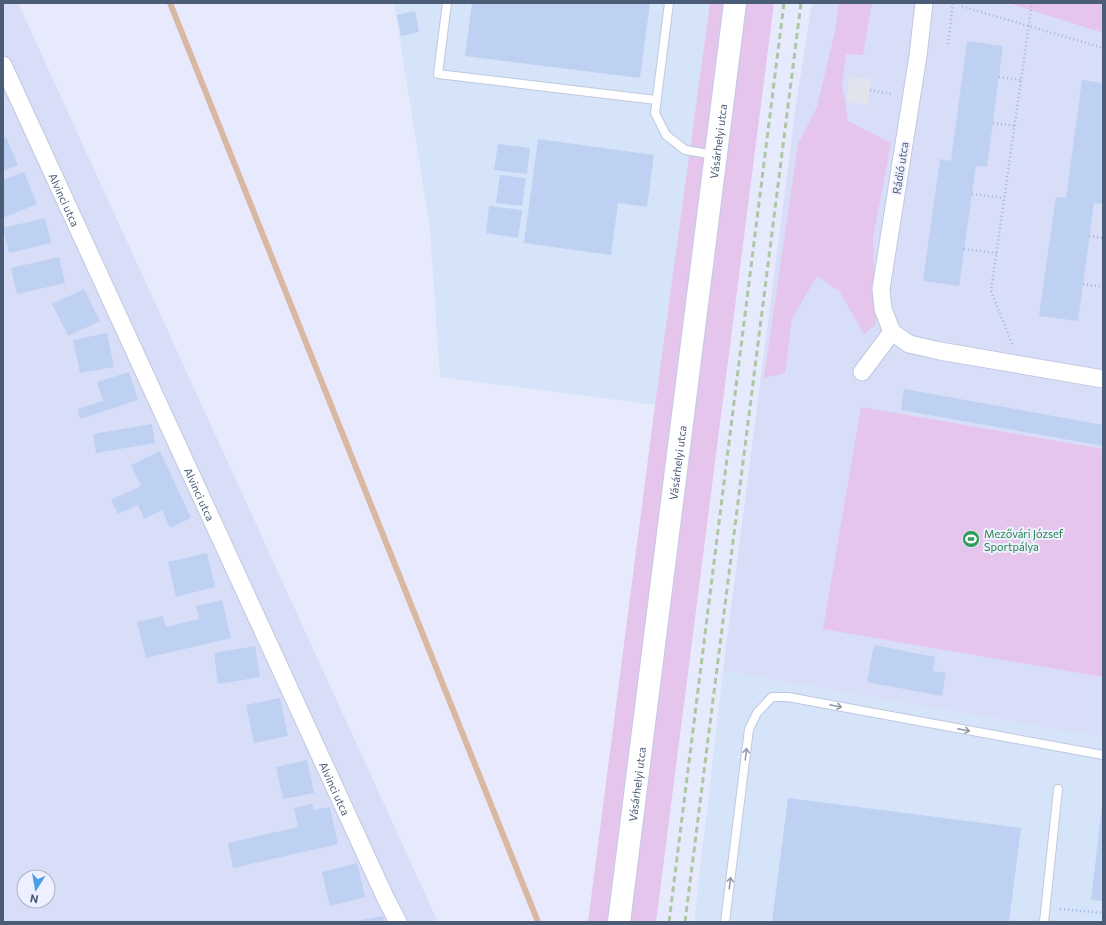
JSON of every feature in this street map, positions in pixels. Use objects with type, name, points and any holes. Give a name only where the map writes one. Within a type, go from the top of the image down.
[{"type":"street","name":"Vásárhelyi utca","points":[[619,922],[734,3]]},
{"type":"street","name":"Rádió utca","points":[[892,332],[882,309],[881,289],[924,3]]},
{"type":"street","name":"Alvinci utca","points":[[3,65],[379,884],[398,922]]},
{"type":"street","points":[[862,372],[892,332],[909,344],[940,351],[1103,379]]},
{"type":"lane","points":[[447,3],[438,74],[656,100]]},
{"type":"lane","points":[[669,3],[655,113],[666,134],[685,150],[715,154]]},
{"type":"lane","points":[[725,922],[749,729],[757,713],[772,697],[788,697],[1103,755]]},
{"type":"lane","points":[[1044,922],[1058,789]]},
{"type":"path","points":[[948,44],[953,3]]},
{"type":"path","points":[[960,3],[961,6],[1103,48]]},
{"type":"path","points":[[1020,364],[991,291],[1032,3]]},
{"type":"path","points":[[999,77],[1021,80]]},
{"type":"path","points":[[870,90],[910,97]]},
{"type":"path","points":[[993,123],[1015,126]]},
{"type":"path","points":[[972,194],[1004,198]]},
{"type":"path","points":[[1090,236],[1103,238]]},
{"type":"path","points":[[964,249],[997,253]]},
{"type":"path","points":[[1083,284],[1103,287]]},
{"type":"path","points":[[1046,907],[1103,913]]},
{"type":"shaded area","points":[[3,3],[18,3],[438,922],[3,922]]},
{"type":"shaded area","points":[[394,3],[710,3],[655,405],[440,377],[430,229]]},
{"type":"shaded area","points":[[710,3],[774,3],[656,922],[588,922],[655,405]]},
{"type":"shaded area","points":[[812,3],[1008,3],[1103,33],[1103,738],[723,671],[796,105]]},
{"type":"shaded area","points":[[839,3],[872,3],[863,55],[846,54],[842,83],[848,121],[891,143],[873,238],[876,324],[864,334],[839,291],[817,276],[792,318],[785,373],[764,378],[798,144],[817,107],[835,31]]},
{"type":"shaded area","points":[[1008,3],[1103,3],[1103,33]]},
{"type":"shaded area","points":[[850,76],[871,79],[868,105],[846,102]]},
{"type":"shaded area","name":"Mezővári József Sportpálya","points":[[861,407],[1103,449],[1103,677],[823,629]]},
{"type":"shaded area","points":[[723,671],[1103,738],[1103,922],[694,922]]},
{"type":"building","points":[[472,3],[650,3],[640,78],[465,56]]},
{"type":"building","points":[[415,11],[419,32],[401,36],[397,15]]},
{"type":"building","points":[[967,41],[1003,46],[987,167],[976,166],[959,286],[923,281],[940,159],[951,161]]},
{"type":"building","points":[[1082,80],[1103,83],[1103,204],[1094,203],[1078,321],[1039,316],[1056,197],[1066,198]]},
{"type":"building","points":[[6,137],[18,165],[3,171],[3,138]]},
{"type":"building","points":[[538,139],[654,155],[647,207],[618,203],[611,255],[524,243]]},
{"type":"building","points":[[498,144],[530,148],[527,174],[494,170]]},
{"type":"building","points":[[24,172],[37,204],[3,218],[3,180]]},
{"type":"building","points":[[500,175],[526,178],[522,206],[496,203]]},
{"type":"building","points":[[489,206],[522,210],[518,238],[486,233]]},
{"type":"building","points":[[45,218],[51,243],[9,253],[3,228]]},
{"type":"building","points":[[59,257],[65,283],[17,294],[11,268]]},
{"type":"building","points":[[84,289],[100,321],[68,336],[52,304]]},
{"type":"building","points":[[107,333],[114,367],[80,373],[73,340]]},
{"type":"building","points":[[129,372],[138,400],[80,419],[77,409],[103,401],[97,382]]},
{"type":"building","points":[[904,389],[1103,425],[1103,446],[901,410]]},
{"type":"building","points":[[152,424],[155,443],[96,453],[93,434]]},
{"type":"building","points":[[160,451],[191,518],[170,528],[162,510],[144,519],[138,505],[118,514],[111,500],[141,486],[131,465]]},
{"type":"building","points":[[207,553],[215,587],[176,597],[168,562]]},
{"type":"building","points":[[222,600],[231,638],[146,658],[137,622],[163,616],[166,627],[199,619],[196,606]]},
{"type":"building","points":[[874,645],[935,657],[933,671],[946,673],[942,696],[867,682]]},
{"type":"building","points":[[255,646],[260,677],[218,684],[214,653]]},
{"type":"building","points":[[280,698],[288,736],[254,743],[246,705]]},
{"type":"building","points":[[307,760],[314,793],[283,799],[276,767]]},
{"type":"building","points":[[788,798],[1021,828],[1009,922],[772,922]]},
{"type":"building","points":[[312,804],[314,810],[330,807],[338,844],[233,868],[228,843],[298,827],[294,808]]},
{"type":"building","points":[[1103,806],[1103,901],[1091,900]]},
{"type":"building","points":[[357,863],[365,897],[330,906],[322,872]]},
{"type":"building","points":[[383,916],[384,922],[357,922],[357,921]]},
{"type":"waterway","points":[[170,3],[538,922]]},
{"type":"railway","points":[[669,922],[784,3]]},
{"type":"railway","points":[[685,922],[801,3]]},
{"type":"place","name":"Mezővári József Sportpálya","points":[[971,539]]}]
